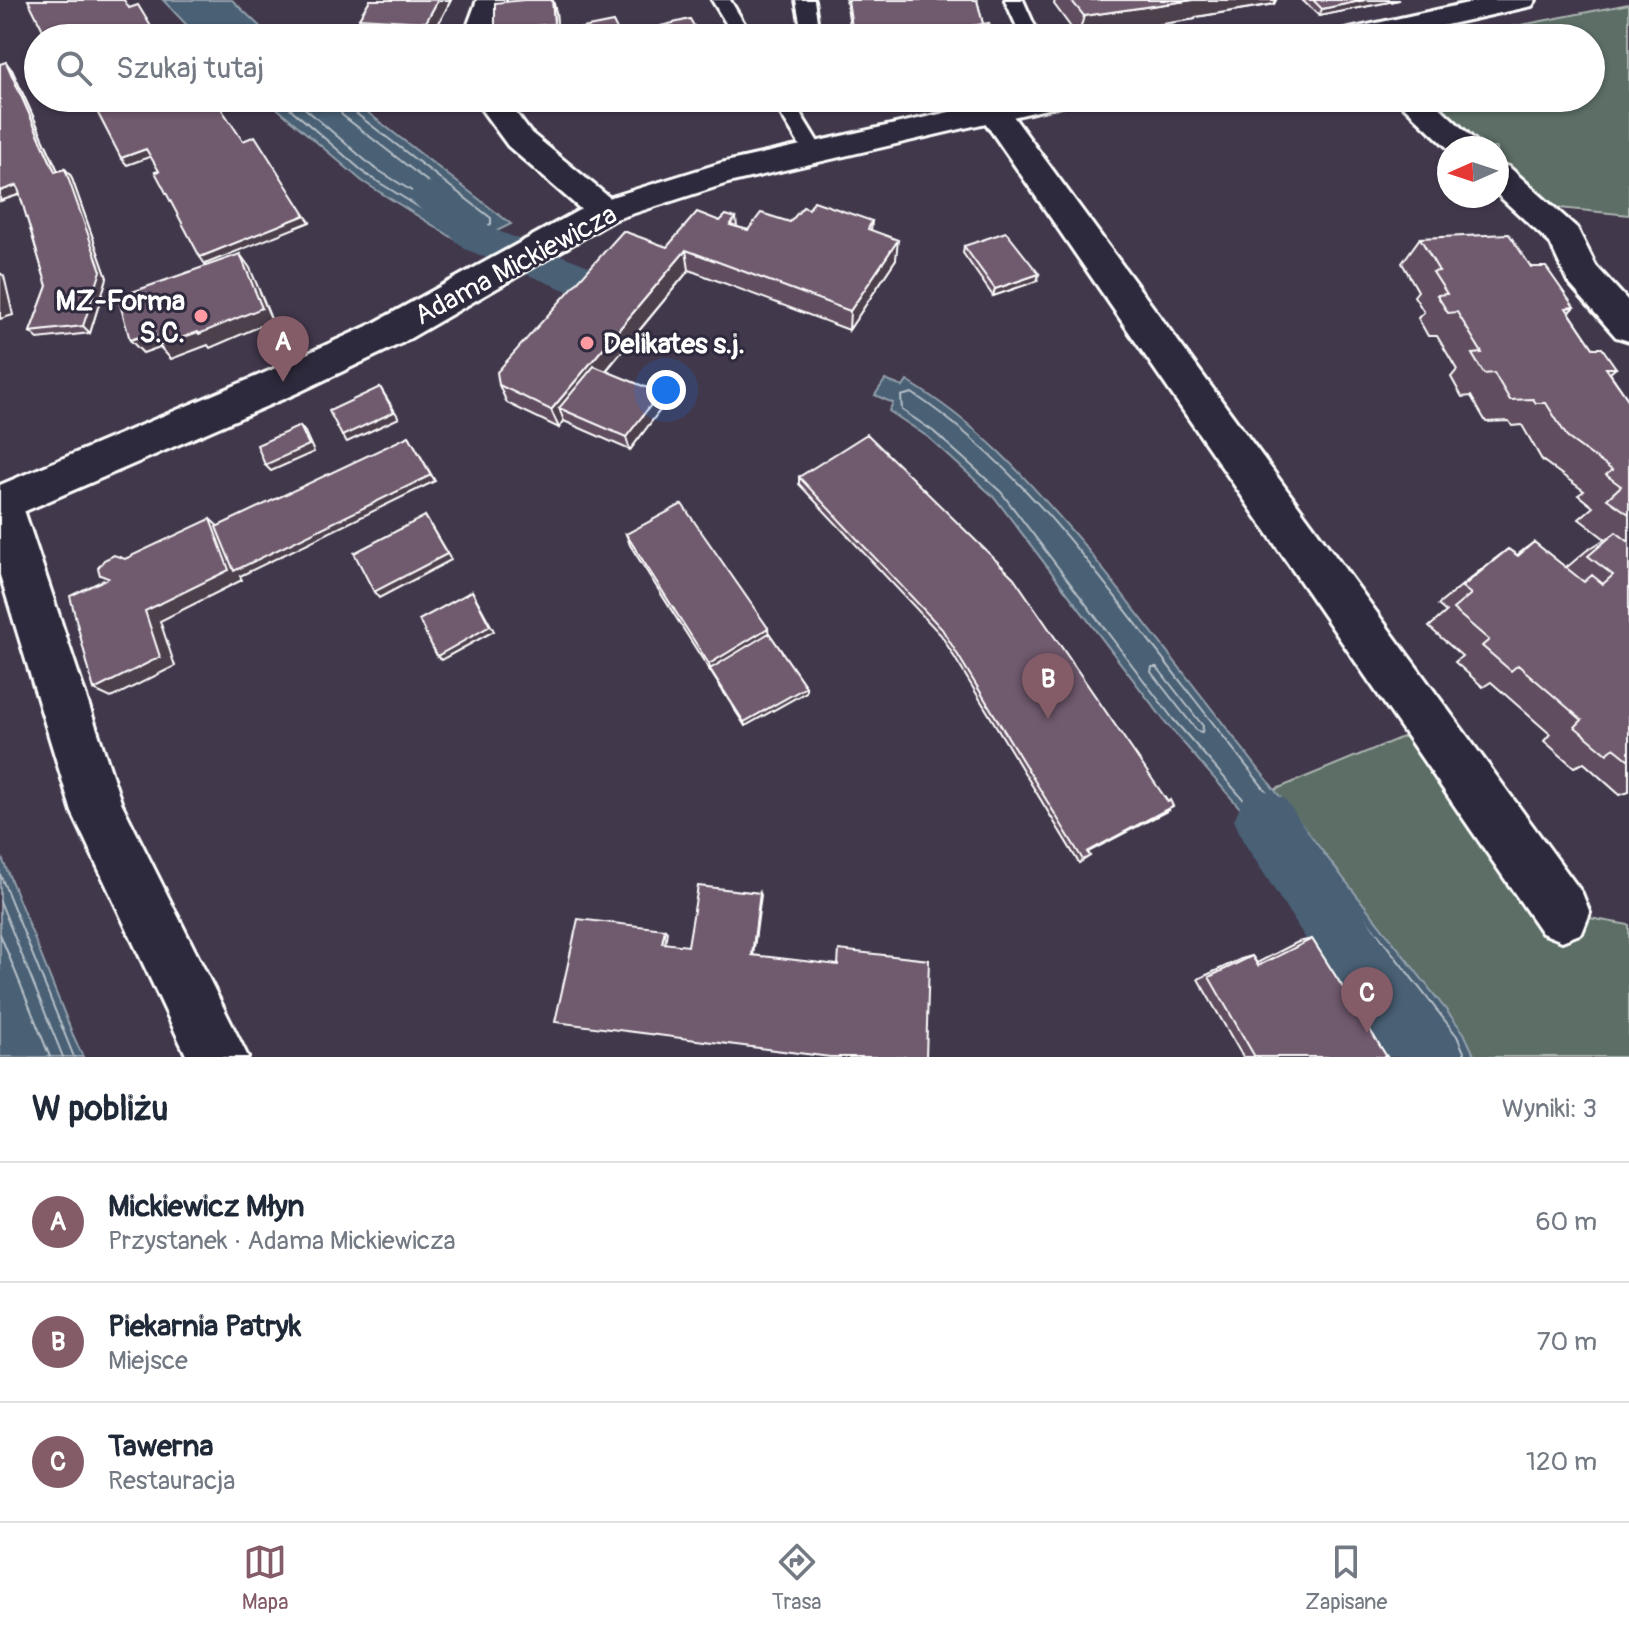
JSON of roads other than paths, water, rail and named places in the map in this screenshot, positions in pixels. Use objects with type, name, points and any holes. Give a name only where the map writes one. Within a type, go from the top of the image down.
[{"type":"street","points":[[483,24],[491,0]]},
{"type":"street","points":[[1411,24],[1522,0]]},
{"type":"street","points":[[499,112],[519,139],[604,211]]},
{"type":"street","points":[[994,112],[1562,913]]},
{"type":"street","name":"Adama Mickiewicza","points":[[0,504],[283,382],[388,333],[604,211],[666,190],[814,152],[994,112]]},
{"type":"street","points":[[1427,112],[1454,136]]},
{"type":"street","points":[[1509,186],[1565,237],[1581,273],[1629,327]]},
{"type":"street","points":[[0,504],[98,812],[218,1057]]},
{"type":"lane","points":[[721,0],[736,24]]},
{"type":"lane","points":[[805,0],[808,24]]},
{"type":"lane","points":[[1014,0],[1025,24]]},
{"type":"lane","points":[[790,112],[814,152]]},
{"type":"water","points":[[163,0],[232,0],[257,24],[186,24]]},
{"type":"water","points":[[281,112],[367,112],[511,224],[466,246],[362,181]]},
{"type":"water","points":[[885,380],[903,387],[907,381],[981,435],[1023,476],[1084,545],[1464,1033],[1475,1057],[1437,1057],[1331,903],[1286,861],[1167,724],[995,498],[928,437],[889,411],[893,403],[875,395]]},
{"type":"water","points":[[0,853],[73,1035],[83,1057],[0,1057]]},
{"type":"waterway","points":[[429,195],[479,239],[597,286]]},
{"type":"waterway","points":[[1264,820],[1421,1057]]},
{"type":"place","name":"MZ-Forma S.C.","points":[[201,316]]},
{"type":"place","name":"Delikates s.j.","points":[[587,343]]},
{"type":"place","name":"Mickiewicz Młyn","points":[[283,382]]},
{"type":"place","name":"Piekarnia Patryk","points":[[1048,719]]},
{"type":"place","name":"Tawerna","points":[[1367,1033]]}]
